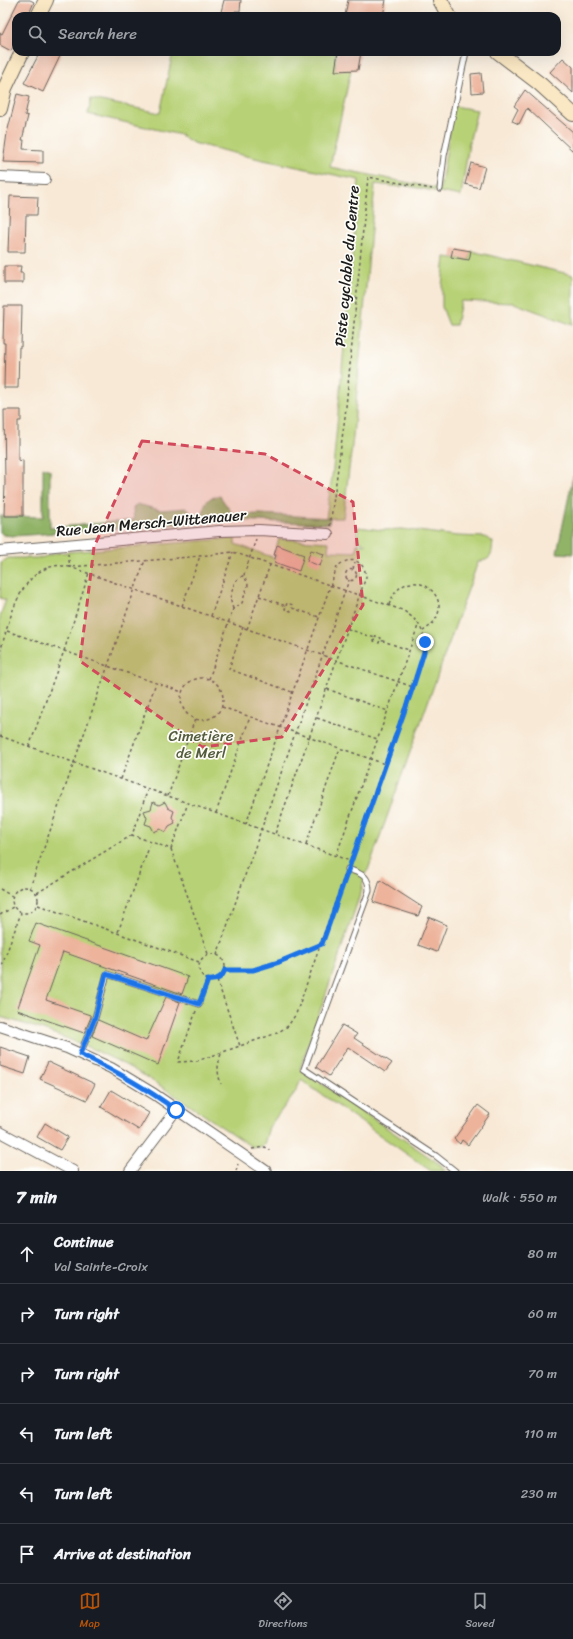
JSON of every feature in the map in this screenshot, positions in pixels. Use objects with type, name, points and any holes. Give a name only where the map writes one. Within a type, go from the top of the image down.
[{"type":"main road","points":[[40,12],[46,0]]},
{"type":"main road","points":[[440,0],[447,12]]},
{"type":"main road","points":[[0,109],[5,88],[20,56]]},
{"type":"main road","points":[[503,56],[540,84],[573,114]]},
{"type":"street","points":[[0,177],[45,179]]},
{"type":"street","name":"Rue Jean Mersch-Wittenauer","points":[[0,551],[219,531],[260,530],[328,534]]},
{"type":"street","points":[[0,1026],[44,1040],[111,1068],[154,1094],[242,1160],[266,1171]]},
{"type":"street","points":[[130,1171],[176,1110]]},
{"type":"street","points":[[0,1132],[73,1171]]},
{"type":"lane","points":[[440,189],[444,156],[465,56]]},
{"type":"lane","points":[[348,869],[364,875],[369,883],[369,891],[304,1069],[436,1156],[455,1171]]},
{"type":"lane","points":[[80,1054],[95,1018],[106,974],[199,1004]]},
{"type":"path","name":"Piste cyclable du Centre","points":[[331,521],[345,417],[368,177],[440,189]]},
{"type":"path","points":[[233,609],[230,598],[235,581],[244,575],[260,530]]},
{"type":"path","points":[[68,550],[70,566]]},
{"type":"path","points":[[210,616],[233,552]]},
{"type":"path","points":[[0,652],[14,608],[24,588],[31,578],[41,571],[55,566],[200,556],[233,552],[389,605],[402,610],[412,616],[419,623],[423,631],[425,642],[424,652],[413,687],[296,1014],[288,1026],[277,1033],[221,1054],[196,1061],[178,1062],[208,980]]},
{"type":"path","points":[[182,606],[200,556]]},
{"type":"path","points":[[30,888],[146,560]]},
{"type":"path","points":[[246,824],[337,567],[341,562],[347,560],[356,561],[363,566],[366,571],[366,577],[275,834]]},
{"type":"path","points":[[349,580],[345,573],[352,569],[356,561]]},
{"type":"path","points":[[247,629],[270,565]]},
{"type":"path","points":[[70,566],[89,574],[413,687]]},
{"type":"path","points":[[349,580],[353,580],[356,576],[356,572],[352,569]]},
{"type":"path","points":[[29,747],[64,651],[89,574]]},
{"type":"path","points":[[209,679],[233,609],[242,603],[248,585],[244,575]]},
{"type":"path","points":[[217,955],[349,580]]},
{"type":"path","points":[[389,605],[393,595],[400,587],[410,583],[420,583],[430,588],[437,596],[440,606],[438,617],[432,626],[423,631]]},
{"type":"path","points":[[259,596],[286,606],[285,609],[291,611],[292,608],[319,617]]},
{"type":"path","points":[[336,856],[419,623]]},
{"type":"path","points":[[243,627],[229,669],[292,692]]},
{"type":"path","points":[[348,629],[375,638],[374,641],[379,643],[380,640],[409,650]]},
{"type":"path","points":[[7,631],[182,692]]},
{"type":"path","points":[[196,678],[209,679],[220,687],[224,700],[222,707],[214,717],[208,720],[195,719],[184,711],[181,705],[182,692],[185,686],[196,678]]},
{"type":"path","points":[[121,780],[156,683]]},
{"type":"path","points":[[326,689],[388,711]]},
{"type":"path","points":[[222,707],[385,764]]},
{"type":"path","points":[[216,813],[250,716]]},
{"type":"path","points":[[316,717],[378,739]]},
{"type":"path","points":[[168,796],[195,719]]},
{"type":"path","points":[[0,736],[350,861]]},
{"type":"path","points":[[306,845],[340,748]]},
{"type":"path","points":[[37,893],[132,835],[148,789]]},
{"type":"path","points":[[188,803],[171,849],[208,954]]},
{"type":"path","points":[[132,835],[171,849]]},
{"type":"path","points":[[118,933],[151,842]]},
{"type":"path","points":[[22,887],[30,888],[37,893],[39,901],[38,905],[29,913],[21,913],[13,907],[12,896],[22,887]]},
{"type":"path","points":[[0,889],[12,896]]},
{"type":"path","points":[[38,905],[200,962]]},
{"type":"path","points":[[0,915],[13,907]]},
{"type":"path","points":[[0,971],[21,913]]},
{"type":"path","points":[[225,970],[253,970],[279,962],[322,944]]},
{"type":"path","points":[[208,954],[217,955],[223,959],[225,970],[224,974],[217,980],[208,980],[204,978],[199,970],[202,958],[208,954]]},
{"type":"path","points":[[217,980],[240,1046]]},
{"type":"path","points":[[221,1054],[217,1064],[221,1084]]},
{"type":"path","points":[[236,1171],[242,1160]]},
{"type":"highlighted area","points":[[142,441],[265,454],[353,502],[363,605],[282,737],[202,747],[80,661],[94,547]]},
{"type":"green space","points":[[172,56],[336,56],[335,71],[351,70],[330,167],[440,189],[454,106],[477,110],[469,143],[461,196],[402,185],[401,187],[375,184],[353,437],[343,518],[326,518],[333,469],[359,180],[259,159],[193,143],[181,135],[88,114],[91,99],[160,113]]},
{"type":"green space","points":[[471,251],[573,275],[573,325],[514,303],[461,301],[456,325],[449,325],[442,307],[442,286],[445,257],[469,260]]},
{"type":"green space","points":[[43,467],[50,470],[50,528],[134,520],[133,508],[137,504],[160,510],[187,508],[193,516],[203,515],[204,507],[207,501],[211,498],[220,496],[233,515],[260,514],[330,518],[329,524],[235,520],[14,536],[3,535],[0,532],[0,516],[43,517]]},
{"type":"green space","points":[[573,476],[573,554],[557,553]]},
{"type":"green space","name":"Cimetière de Merl","points":[[358,527],[382,530],[402,529],[457,536],[485,537],[493,542],[492,551],[489,558],[478,562],[368,870],[364,875],[362,889],[300,1069],[441,1165],[445,1171],[431,1171],[301,1080],[296,1091],[269,1127],[264,1144],[259,1147],[252,1147],[164,1088],[115,1060],[58,1035],[0,1017],[0,616],[6,600],[0,598],[1,563],[8,558],[40,558],[57,553],[235,538],[235,544],[275,558],[276,556],[274,555],[279,539],[329,542],[328,551],[356,552],[357,544],[365,545],[365,543],[357,541]]},
{"type":"building","points":[[19,0],[30,0],[34,2],[30,12],[13,12]]},
{"type":"building","points":[[224,0],[241,0],[240,11],[221,12]]},
{"type":"building","points":[[348,0],[386,0],[384,12],[346,12]]},
{"type":"building","points":[[12,14],[11,51],[0,45],[0,33],[2,34]]},
{"type":"building","points":[[38,56],[60,56],[43,92],[24,83]]},
{"type":"building","points":[[337,56],[360,56],[358,70],[335,71]]},
{"type":"building","points":[[563,58],[573,67],[573,93],[550,72]]},
{"type":"building","points":[[481,73],[483,92],[472,93],[471,74]]},
{"type":"building","points":[[525,90],[573,132],[573,151],[527,108],[519,124],[512,121],[518,109],[514,106]]},
{"type":"building","points":[[17,94],[29,97],[25,115],[28,116],[22,140],[24,140],[23,149],[43,150],[43,163],[3,162],[7,133]]},
{"type":"building","points":[[471,163],[485,167],[479,188],[465,184]]},
{"type":"building","points":[[10,196],[38,197],[37,215],[26,215],[25,252],[8,252]]},
{"type":"building","points":[[453,248],[471,251],[469,260],[451,257]]},
{"type":"building","points":[[4,266],[21,266],[20,273],[23,273],[23,283],[4,283]]},
{"type":"building","points":[[4,306],[22,306],[18,388],[4,388]]},
{"type":"building","points":[[4,410],[21,410],[21,421],[18,421],[18,461],[23,460],[23,516],[4,516]]},
{"type":"building","points":[[277,545],[304,555],[299,571],[274,562],[276,555],[274,555]]},
{"type":"building","points":[[311,550],[324,554],[320,566],[307,561]]},
{"type":"building","points":[[153,802],[159,805],[165,802],[168,808],[174,811],[172,817],[175,823],[169,826],[166,832],[160,829],[154,832],[151,826],[145,824],[147,818],[144,811],[151,809]]},
{"type":"building","points":[[380,880],[422,907],[418,916],[373,902]]},
{"type":"building","points":[[429,917],[447,925],[437,952],[418,945]]},
{"type":"building","points":[[36,923],[188,977],[182,994],[63,952],[46,1000],[90,1015],[91,1017],[84,1033],[17,1010],[40,945],[29,941]]},
{"type":"building","points":[[166,997],[180,1002],[158,1065],[92,1036],[98,1020],[146,1041]]},
{"type":"building","points":[[342,1025],[357,1034],[354,1038],[392,1063],[385,1072],[348,1047],[329,1076],[316,1067]]},
{"type":"building","points":[[0,1047],[30,1057],[25,1074],[0,1066]]},
{"type":"building","points":[[48,1062],[95,1084],[87,1100],[40,1079]]},
{"type":"building","points":[[111,1090],[149,1113],[139,1130],[101,1107]]},
{"type":"building","points":[[478,1105],[490,1114],[468,1145],[462,1140],[460,1144],[454,1139]]},
{"type":"building","points":[[45,1123],[68,1137],[60,1150],[37,1137]]},
{"type":"route","points":[[176,1110],[154,1094],[111,1068],[80,1054],[95,1018],[106,974],[199,1004],[208,980],[217,980],[224,974],[225,970],[253,970],[279,962],[322,944],[350,861],[413,687],[424,652],[425,642]]}]
